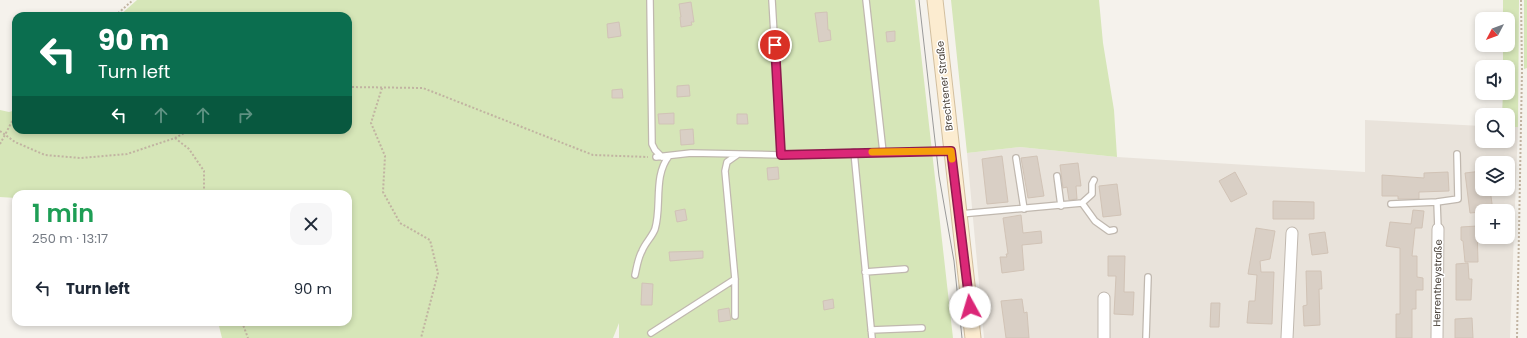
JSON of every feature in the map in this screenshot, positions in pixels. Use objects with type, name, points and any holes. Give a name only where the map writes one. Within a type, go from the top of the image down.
[{"type":"main road","name":"Brechtener Straße","points":[[935,0],[973,338]]},
{"type":"street","name":"Herrentheystraße","points":[[1437,338],[1438,229]]},
{"type":"street","points":[[1287,338],[1292,233]]},
{"type":"street","points":[[1104,298],[1104,338]]},
{"type":"lane","points":[[650,0],[652,144],[659,157],[692,153],[781,155],[854,152],[951,151]]},
{"type":"lane","points":[[772,0],[781,155]]},
{"type":"lane","points":[[866,0],[883,152]]},
{"type":"lane","points":[[854,152],[872,338]]},
{"type":"lane","points":[[1391,204],[1437,202],[1458,199],[1457,154]]},
{"type":"lane","points":[[735,316],[735,279],[725,172],[727,162],[737,155]]},
{"type":"lane","points":[[635,275],[642,250],[654,230],[658,217],[660,172],[664,162],[669,156]]},
{"type":"lane","points":[[1016,158],[1024,209]]},
{"type":"lane","points":[[1057,176],[1061,206]]},
{"type":"lane","points":[[959,214],[1082,203],[1092,194],[1092,184],[1094,180]]},
{"type":"lane","points":[[1437,202],[1438,229]]},
{"type":"lane","points":[[1082,203],[1095,221],[1108,231],[1114,230]]},
{"type":"lane","points":[[865,272],[905,269]]},
{"type":"lane","points":[[1146,338],[1148,277]]},
{"type":"lane","points":[[651,333],[735,279]]},
{"type":"lane","points":[[871,330],[922,328]]},
{"type":"path","points":[[119,12],[132,0]]},
{"type":"path","points":[[1517,338],[1522,71],[1521,0]]},
{"type":"path","points":[[352,87],[423,88],[593,155],[659,157]]},
{"type":"path","points":[[382,88],[371,123],[385,156],[383,192],[400,223],[430,240],[438,273],[421,338]]},
{"type":"path","points":[[0,144],[12,121]]},
{"type":"path","points":[[0,131],[15,142],[45,155],[81,158],[127,154],[175,138],[182,134]]},
{"type":"path","points":[[175,138],[189,149],[204,171],[204,190]]},
{"type":"path","points":[[244,326],[248,338]]},
{"type":"shaded area","points":[[1365,120],[1475,126],[1475,148],[1515,148],[1515,127],[1518,127],[1515,206],[1515,204],[1475,204],[1475,244],[1514,244],[1510,338],[984,338],[967,153],[1020,147],[1117,157],[1365,172]]},
{"type":"green space","points":[[137,0],[915,0],[953,338],[619,338],[619,323],[613,338],[222,338],[219,326],[352,326],[352,190],[12,190],[12,198],[0,197],[0,110],[12,111],[12,134],[352,134],[352,12],[124,12]]},
{"type":"green space","points":[[951,0],[1099,0],[1103,43],[1114,110],[1117,157],[1020,147],[967,153]]},
{"type":"green space","points":[[1503,0],[1519,0],[1518,127],[1515,127],[1515,108],[1502,108],[1503,100],[1515,100],[1515,60],[1503,60],[1503,52],[1515,52],[1515,12],[1503,12]]},
{"type":"green space","points":[[1524,0],[1527,0],[1527,68],[1524,69]]},
{"type":"building","points":[[691,2],[694,22],[691,22],[692,25],[681,27],[679,4]]},
{"type":"building","points":[[827,12],[828,30],[830,30],[831,40],[819,42],[815,13]]},
{"type":"building","points":[[619,22],[621,36],[608,38],[607,24]]},
{"type":"building","points":[[895,31],[895,41],[887,42],[886,32]]},
{"type":"building","points":[[689,85],[690,96],[677,97],[677,86]]},
{"type":"building","points":[[622,89],[623,98],[612,98],[612,90]]},
{"type":"building","points":[[674,113],[674,124],[659,124],[658,114]]},
{"type":"building","points":[[737,114],[747,114],[748,124],[737,124]]},
{"type":"building","points":[[693,129],[694,144],[681,145],[680,130]]},
{"type":"building","points":[[1002,156],[1008,202],[987,204],[982,159]]},
{"type":"building","points":[[1037,156],[1044,196],[1028,198],[1021,158]]},
{"type":"building","points":[[1078,163],[1081,186],[1076,186],[1077,199],[1069,200],[1067,187],[1063,188],[1060,165]]},
{"type":"building","points":[[778,167],[779,179],[768,180],[767,168]]},
{"type":"building","points":[[1235,172],[1247,194],[1231,202],[1219,181]]},
{"type":"building","points":[[1448,172],[1449,191],[1419,192],[1419,199],[1398,199],[1398,196],[1382,196],[1382,175],[1424,178],[1424,173]]},
{"type":"building","points":[[1475,172],[1475,196],[1491,196],[1492,204],[1475,204],[1475,213],[1470,213],[1465,173]]},
{"type":"building","points":[[1117,184],[1121,215],[1103,217],[1099,186]]},
{"type":"building","points":[[1273,201],[1314,202],[1314,219],[1273,219]]},
{"type":"building","points":[[685,209],[687,220],[677,222],[675,211]]},
{"type":"building","points":[[1413,210],[1424,211],[1422,228],[1415,228],[1412,256],[1417,256],[1417,277],[1423,278],[1423,290],[1416,290],[1416,309],[1412,309],[1412,338],[1396,338],[1396,314],[1400,314],[1400,248],[1386,246],[1390,222],[1411,224]]},
{"type":"building","points":[[1021,215],[1023,233],[1041,231],[1042,243],[1022,245],[1024,270],[1002,273],[1000,257],[1007,257],[1006,254],[1008,254],[1003,218]]},
{"type":"building","points":[[1475,226],[1475,244],[1478,244],[1478,262],[1465,262],[1463,241],[1461,240],[1461,227]]},
{"type":"building","points":[[1256,228],[1275,231],[1270,259],[1260,261],[1261,272],[1274,272],[1272,324],[1247,323],[1249,301],[1255,301],[1257,275],[1248,274]]},
{"type":"building","points":[[1325,232],[1328,253],[1312,255],[1309,234]]},
{"type":"building","points":[[703,251],[703,258],[670,261],[669,252]]},
{"type":"building","points":[[1108,256],[1125,256],[1124,292],[1134,292],[1133,315],[1114,314],[1116,276],[1108,276]]},
{"type":"building","points":[[1468,263],[1469,279],[1472,279],[1471,300],[1456,300],[1456,264]]},
{"type":"building","points":[[1306,271],[1321,271],[1322,289],[1319,289],[1320,325],[1304,326],[1303,306],[1307,305]]},
{"type":"building","points":[[642,283],[653,284],[652,305],[641,305]]},
{"type":"building","points":[[833,299],[834,308],[824,310],[823,301]]},
{"type":"building","points":[[1022,299],[1024,313],[1027,312],[1029,338],[1006,338],[1001,301]]},
{"type":"building","points":[[1211,303],[1220,303],[1219,327],[1210,327]]},
{"type":"building","points":[[729,308],[731,320],[719,322],[718,310]]},
{"type":"building","points":[[1472,318],[1473,338],[1455,338],[1455,319]]},
{"type":"tram line","points":[[919,0],[939,176],[954,261],[962,338]]},
{"type":"slow traffic","points":[[872,152],[951,151],[952,159]]},
{"type":"route","points":[[775,45],[781,155],[854,152],[951,151],[970,307]]}]
